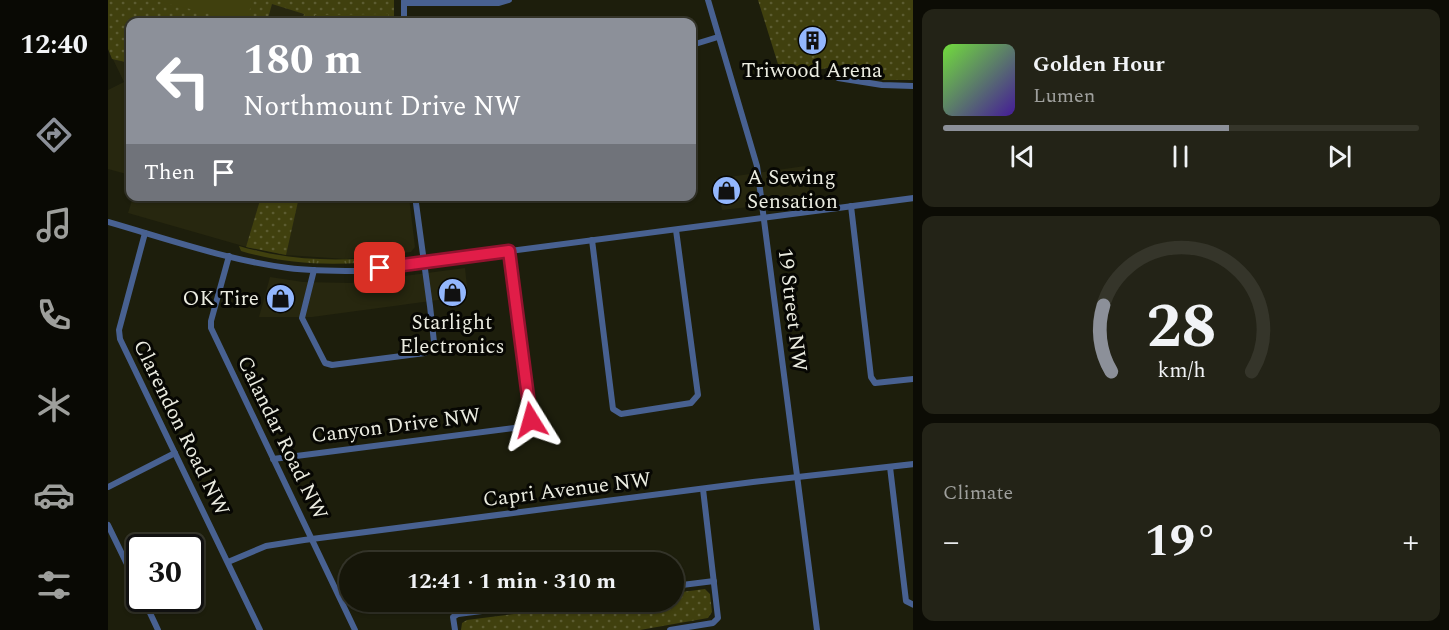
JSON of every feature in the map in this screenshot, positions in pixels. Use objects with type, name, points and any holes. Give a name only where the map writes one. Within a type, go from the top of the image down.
[{"type":"street","points":[[404,18],[404,2],[499,3],[509,0]]},
{"type":"street","name":"19 Street NW","points":[[708,0],[757,166],[817,630]]},
{"type":"street","points":[[696,44],[718,37]]},
{"type":"street","points":[[838,78],[882,85],[913,86]]},
{"type":"street","points":[[108,222],[229,256],[286,267],[357,271],[913,198]]},
{"type":"street","points":[[314,270],[302,318],[325,363],[332,365],[425,353],[432,349],[434,342],[416,201]]},
{"type":"street","points":[[851,206],[871,377],[875,383],[913,378]]},
{"type":"street","points":[[592,240],[613,409],[621,414],[691,403],[698,395],[676,230]]},
{"type":"street","name":"Clarendon Road NW","points":[[145,233],[119,330],[120,339],[260,630]]},
{"type":"street","name":"Canyon Drive NW","points":[[273,459],[522,427],[531,420],[509,251]]},
{"type":"street","name":"Calandar Road NW","points":[[229,256],[211,328],[355,630]]},
{"type":"street","points":[[108,487],[175,453]]},
{"type":"street","name":"Capri Avenue NW","points":[[228,562],[266,546],[312,539],[913,464]]},
{"type":"street","points":[[890,467],[906,601],[913,604]]},
{"type":"street","points":[[670,630],[713,623],[718,618],[703,489]]},
{"type":"street","points":[[108,525],[126,562]]},
{"type":"street","points":[[684,585],[714,581]]},
{"type":"street","points":[[150,612],[158,630]]},
{"type":"street","points":[[455,630],[453,617],[474,612]]},
{"type":"shaded area","points":[[108,0],[394,0],[394,18],[126,18],[126,174],[108,169],[108,90],[124,82],[108,49]]},
{"type":"shaded area","points":[[805,166],[811,200],[722,210],[715,179]]},
{"type":"shaded area","points":[[132,201],[409,201],[415,247],[411,252],[346,259],[286,255],[250,248],[128,213]]},
{"type":"shaded area","points":[[465,268],[468,296],[312,317],[259,317],[270,277],[303,282],[351,283]]},
{"type":"green space","points":[[108,0],[394,0],[394,18],[303,18],[304,14],[272,4],[268,18],[126,18],[126,62],[112,59],[108,49]]},
{"type":"green space","points":[[154,0],[252,0],[248,18],[226,18]]},
{"type":"green space","points":[[758,0],[913,0],[913,80],[882,80],[842,65],[782,77]]},
{"type":"green space","points":[[388,14],[388,18],[315,18],[315,15]]},
{"type":"green space","points":[[260,201],[298,201],[286,255],[246,247]]},
{"type":"green space","points":[[239,246],[277,255],[315,259],[391,256],[392,260],[335,264],[297,262],[241,251]]},
{"type":"green space","points":[[705,589],[710,594],[712,612],[708,618],[640,630],[461,630],[462,623],[467,620],[530,612],[684,612],[684,592]]},
{"type":"place","name":"Triwood Arena","points":[[812,40]]},
{"type":"place","name":"A Sewing Sensation","points":[[726,190]]},
{"type":"place","name":"Starlight Electronics","points":[[452,292]]},
{"type":"place","name":"OK Tire","points":[[280,299]]},
{"type":"route","points":[[380,268],[509,251],[531,420]]}]
